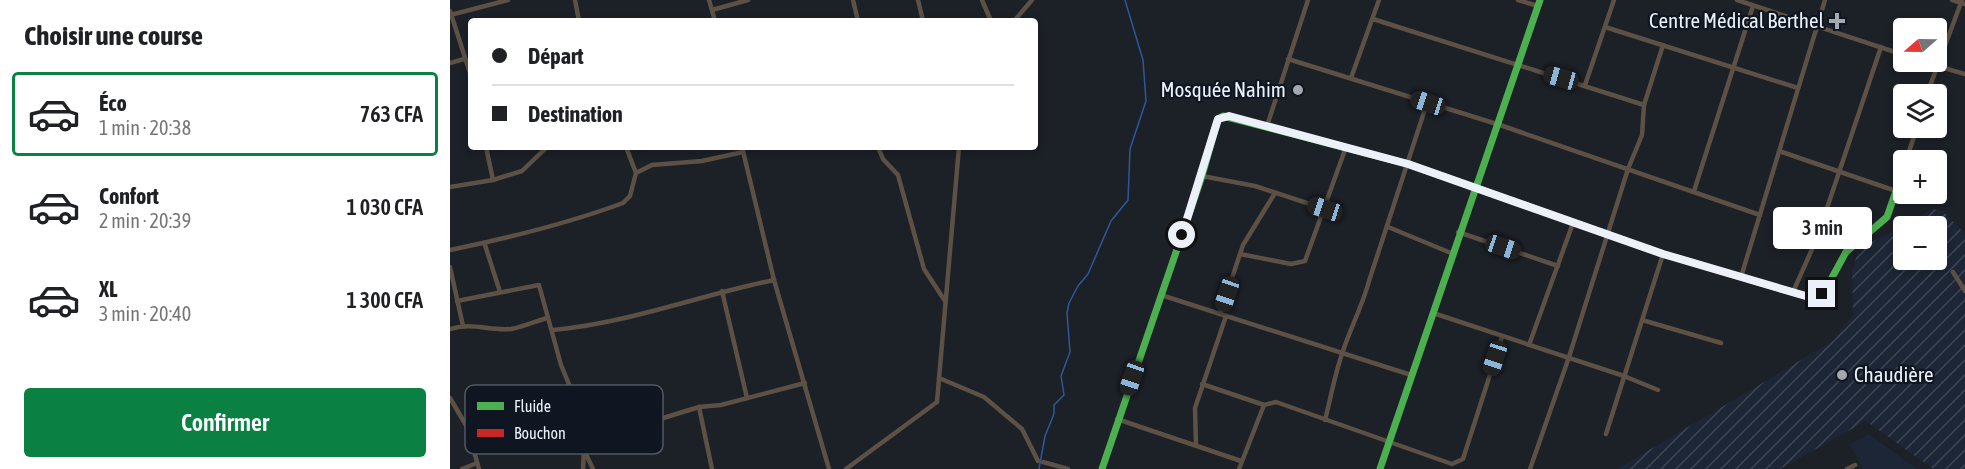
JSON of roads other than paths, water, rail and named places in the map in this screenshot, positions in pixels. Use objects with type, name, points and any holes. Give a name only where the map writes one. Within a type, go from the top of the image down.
[{"type":"street","points":[[468,69],[450,14],[508,0]]},
{"type":"street","points":[[575,0],[578,18]]},
{"type":"street","points":[[710,0],[714,18]]},
{"type":"street","points":[[712,10],[748,0]]},
{"type":"street","points":[[852,0],[857,18]]},
{"type":"street","points":[[918,0],[922,18]]},
{"type":"street","points":[[982,0],[990,18]]},
{"type":"street","points":[[1017,18],[1032,0]]},
{"type":"street","points":[[1267,126],[1307,3],[1302,0]]},
{"type":"street","points":[[1351,78],[1379,0]]},
{"type":"street","points":[[1380,469],[1433,314],[1458,232],[1477,190],[1500,125],[1539,3],[1518,0]]},
{"type":"street","points":[[1585,85],[1614,0]]},
{"type":"street","points":[[1737,0],[1893,51]]},
{"type":"street","points":[[1742,277],[1825,0]]},
{"type":"street","points":[[1947,40],[1963,2],[1952,0]]},
{"type":"street","points":[[1694,191],[1753,6]]},
{"type":"street","points":[[1373,19],[1644,105]]},
{"type":"street","points":[[1605,27],[1798,88]]},
{"type":"street","points":[[1530,469],[1569,357],[1628,169],[1642,135],[1644,105],[1663,45]]},
{"type":"street","points":[[1793,292],[1817,238],[1881,47]]},
{"type":"street","points":[[450,63],[464,59]]},
{"type":"street","points":[[1288,59],[1500,125],[1760,215]]},
{"type":"street","points":[[1947,69],[1965,74]]},
{"type":"street","points":[[1325,420],[1342,354],[1357,310],[1366,298],[1369,281],[1428,103]]},
{"type":"street","points":[[1102,469],[1117,419],[1202,176],[1218,119],[1223,116],[1408,164],[1663,254],[1816,299],[1820,297],[1846,252],[1887,217],[1893,200]]},
{"type":"street","points":[[1240,254],[1291,264],[1305,261],[1346,147]]},
{"type":"street","points":[[487,150],[493,180]]},
{"type":"street","points":[[450,187],[493,180],[522,171],[544,150]]},
{"type":"street","points":[[450,250],[485,245],[623,203],[630,196],[636,173],[627,150]]},
{"type":"street","points":[[636,173],[651,165],[702,161],[739,150]]},
{"type":"street","points":[[742,150],[774,280],[829,469]]},
{"type":"street","points":[[879,150],[883,159],[898,175],[924,269],[945,302]]},
{"type":"street","points":[[846,469],[937,402],[959,150]]},
{"type":"street","points":[[1779,151],[1893,190]]},
{"type":"street","points":[[1202,176],[1275,193],[1325,209]]},
{"type":"street","points":[[1220,314],[1240,254],[1275,193]]},
{"type":"street","points":[[1529,345],[1573,223]]},
{"type":"street","points":[[1388,227],[1451,253]]},
{"type":"street","points":[[1458,232],[1557,266]]},
{"type":"street","points":[[485,245],[500,292]]},
{"type":"street","points":[[1606,434],[1663,254]]},
{"type":"street","points":[[450,267],[463,326]]},
{"type":"street","points":[[1953,272],[1965,291]]},
{"type":"street","points":[[553,330],[647,314],[722,291],[774,280]]},
{"type":"street","points":[[457,301],[539,285],[561,365],[569,385]]},
{"type":"street","points":[[722,291],[747,398]]},
{"type":"street","points":[[1161,295],[1411,375]]},
{"type":"street","points":[[1433,314],[1569,357],[1658,390]]},
{"type":"street","points":[[1196,446],[1195,408],[1226,316]]},
{"type":"street","points":[[450,329],[475,324],[488,328],[512,328],[547,318]]},
{"type":"street","points":[[1642,320],[1721,343]]},
{"type":"street","points":[[1202,384],[1264,405],[1276,402],[1452,464],[1463,459],[1502,337]]},
{"type":"street","points":[[939,378],[984,397],[1022,429],[1040,462],[1068,469]]},
{"type":"street","points":[[663,418],[699,407],[747,398],[805,383]]},
{"type":"street","points":[[450,398],[465,424]]},
{"type":"street","points":[[1239,469],[1264,405]]},
{"type":"street","points":[[699,407],[712,469]]},
{"type":"street","points":[[1117,419],[1241,461]]},
{"type":"street","points":[[582,469],[584,454]]},
{"type":"street","points":[[586,454],[593,469]]},
{"type":"street","points":[[1847,469],[1855,465]]},
{"type":"street","points":[[462,469],[478,466]]},
{"type":"waterway","points":[[1039,469],[1045,436],[1054,414],[1054,405],[1064,395],[1061,376],[1070,352],[1067,313],[1069,303],[1088,274],[1111,221],[1128,200],[1130,149],[1146,101],[1143,60],[1125,0]]},
{"type":"place","name":"Centre Médical Berthel","points":[[1837,21]]},
{"type":"place","name":"Mosquée Nahim","points":[[1298,90]]},
{"type":"place","name":"Chaudière","points":[[1842,375]]}]
